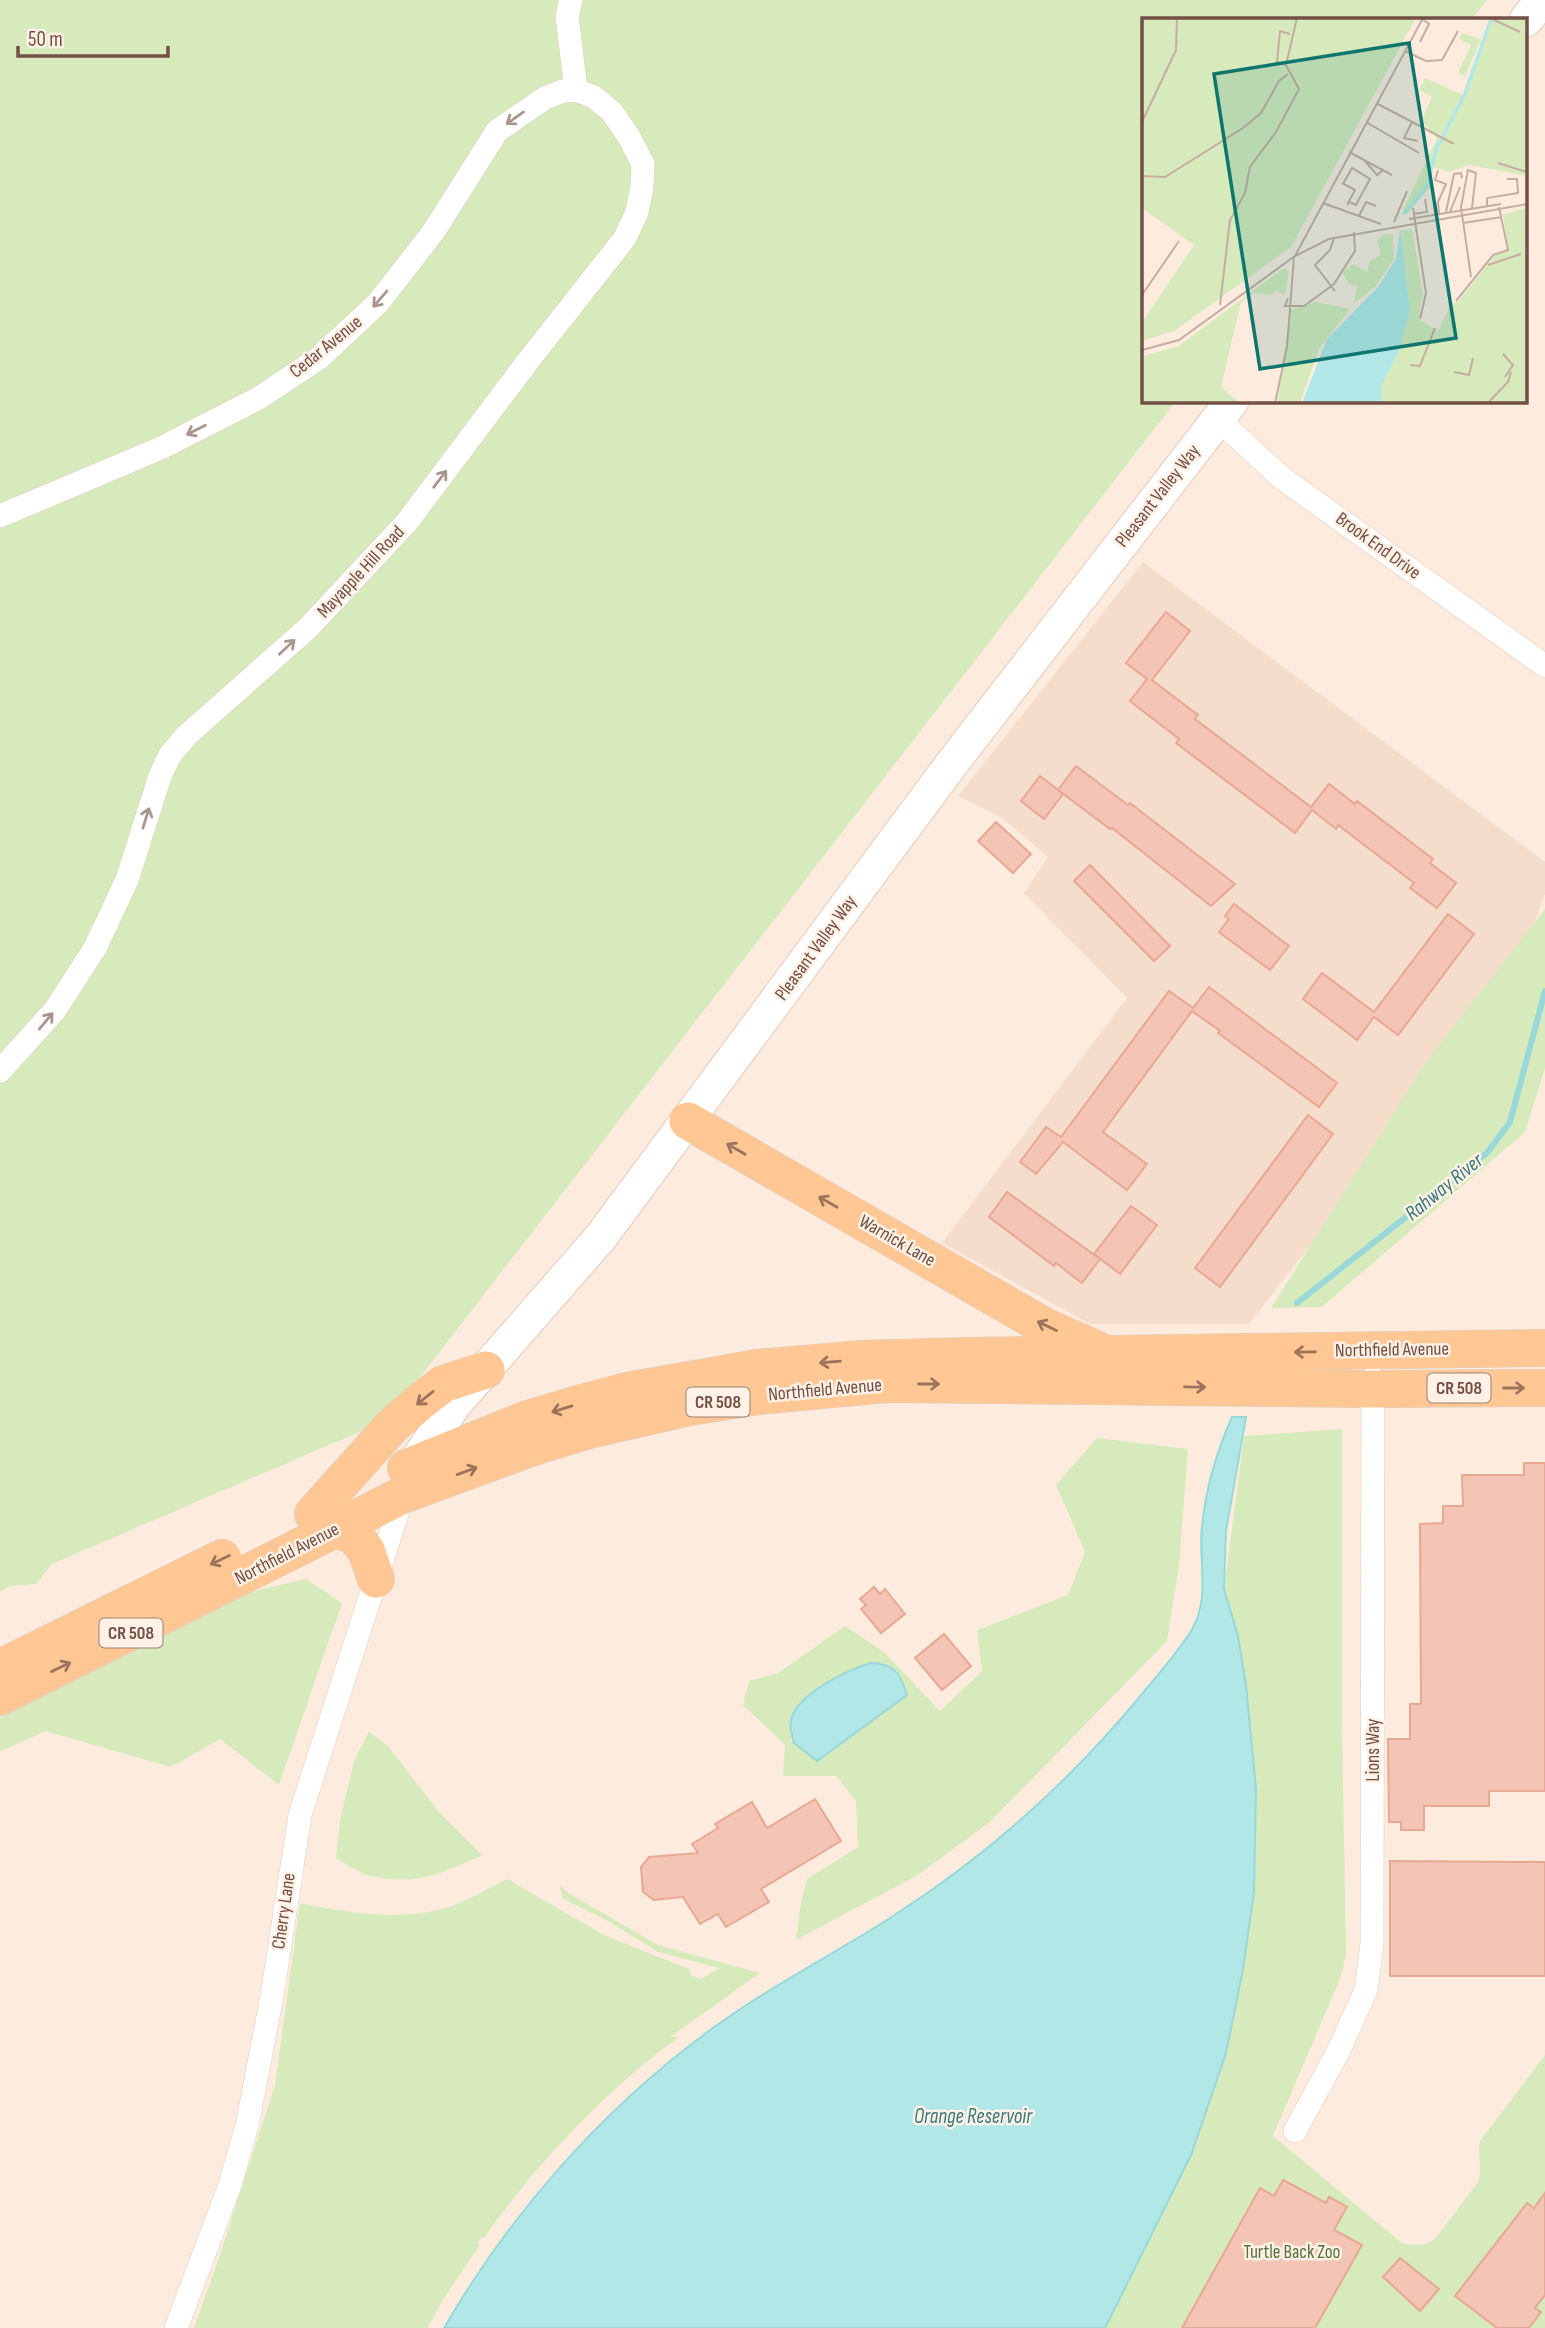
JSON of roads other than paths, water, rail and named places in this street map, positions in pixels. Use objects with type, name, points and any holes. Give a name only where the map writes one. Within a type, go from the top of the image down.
[{"type":"main road","points":[[1528,18],[1542,0]]},
{"type":"main road","name":"Pleasant Valley Way","points":[[408,1480],[455,1404],[600,1238],[950,766],[1225,410]]},
{"type":"main road","name":"Warnick Lane","points":[[688,1121],[1044,1326],[1109,1354]]},
{"type":"main road","name":"Northfield Avenue","points":[[1046,1371],[1109,1354],[1545,1348]]},
{"type":"main road","name":"Northfield Avenue","points":[[0,1697],[324,1522],[525,1420],[627,1391],[757,1368],[861,1359],[1373,1389],[1545,1388]]},
{"type":"main road","points":[[376,1579],[366,1550],[353,1535],[324,1522],[392,1426],[443,1384],[486,1370]]},
{"type":"main road","name":"Northfield Avenue","points":[[0,1668],[324,1522]]},
{"type":"street","points":[[571,0],[567,16],[575,79]]},
{"type":"street","name":"Cedar Avenue","points":[[0,516],[162,449],[259,398],[319,358],[379,303],[434,231],[497,131],[545,98],[563,91],[575,79]]},
{"type":"street","name":"Mayapple Hill Road","points":[[0,1071],[55,1010],[95,948],[127,880],[152,799],[170,755],[187,735],[308,628],[407,522],[625,238],[637,212],[643,164],[612,112],[575,79]]},
{"type":"street","name":"Brook End Drive","points":[[1225,410],[1282,478],[1545,666]]},
{"type":"street","name":"Lions Way","points":[[1295,2131],[1338,2052],[1366,1990],[1372,1944],[1373,1351]]},
{"type":"street","name":"Cherry Lane","points":[[176,2328],[230,2185],[247,2126],[272,1996],[300,1815],[408,1480]]},
{"type":"water","name":"Orange Reservoir","points":[[1232,1417],[1246,1417],[1226,1531],[1224,1589],[1238,1636],[1246,1685],[1256,1789],[1254,1892],[1243,1969],[1226,2053],[1191,2155],[1105,2328],[444,2328],[498,2245],[528,2205],[560,2167],[630,2096],[728,2017],[893,1916],[960,1869],[1053,1790],[1137,1700],[1179,1649],[1197,1618],[1202,1593],[1201,1539],[1206,1498]]},
{"type":"water","points":[[871,1663],[886,1665],[895,1671],[907,1695],[817,1761],[794,1743],[791,1724],[795,1711],[824,1685]]},
{"type":"waterway","name":"Rahway River","points":[[1297,1303],[1487,1153],[1510,1122],[1545,991]]},
{"type":"park label","name":"Turtle Back Zoo","points":[[1292,2252]]}]
